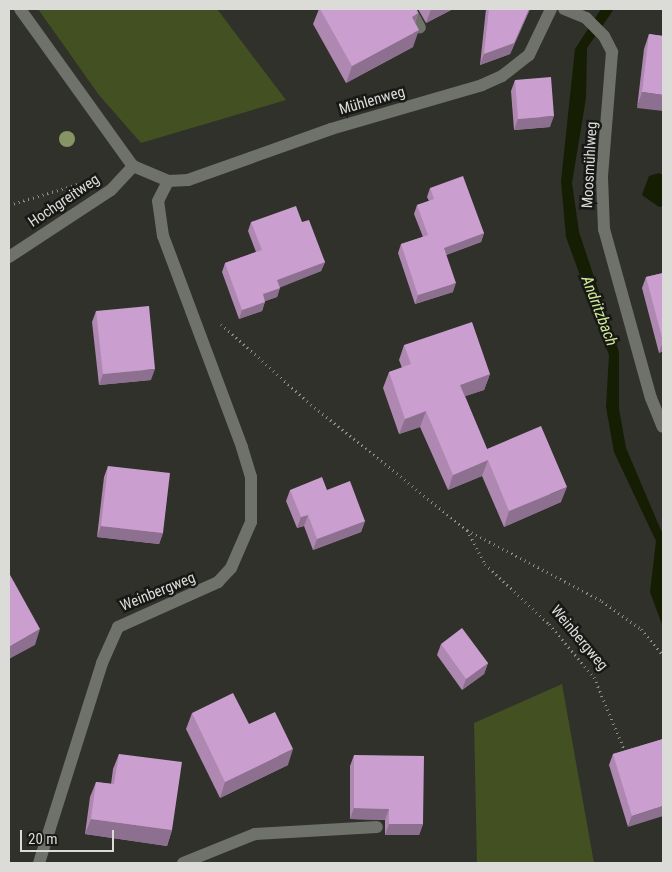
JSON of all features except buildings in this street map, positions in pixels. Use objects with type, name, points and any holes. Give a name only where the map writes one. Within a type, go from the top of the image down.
[{"type":"street","points":[[20,9],[133,166],[168,181]]},
{"type":"street","points":[[410,9],[420,28]]},
{"type":"street","name":"Mühlenweg","points":[[168,181],[231,166],[331,129],[502,76],[529,55],[551,9]]},
{"type":"street","name":"Moosmühlweg","points":[[564,9],[586,18],[604,36],[612,69],[602,177],[604,229],[650,398],[663,427]]},
{"type":"street","name":"Hochgreitweg","points":[[9,257],[111,190],[133,166]]},
{"type":"street","name":"Weinbergweg","points":[[39,863],[114,633],[126,620],[218,582],[231,568],[251,522],[251,477],[163,236],[158,201],[168,181]]},
{"type":"street","points":[[183,863],[255,834],[377,827]]},
{"type":"path","points":[[9,205],[78,182],[111,190]]},
{"type":"path","name":"Weinbergweg","points":[[188,302],[199,305],[307,401],[467,530],[485,564],[549,624],[594,677],[628,760]]},
{"type":"path","points":[[467,530],[602,602],[641,629],[663,654]]},
{"type":"green space","points":[[38,9],[217,9],[286,100],[141,143],[99,95]]},
{"type":"green space","points":[[562,684],[594,863],[477,863],[474,723]]},
{"type":"water","name":"Andritzbach","points":[[601,9],[614,9],[587,48],[586,98],[572,183],[579,232],[619,352],[619,409],[626,448],[663,535],[663,627],[650,592],[656,541],[614,452],[606,407],[609,355],[566,237],[561,181],[575,49]]},
{"type":"water","points":[[659,173],[663,175],[663,206],[659,207],[642,195],[649,176]]}]
